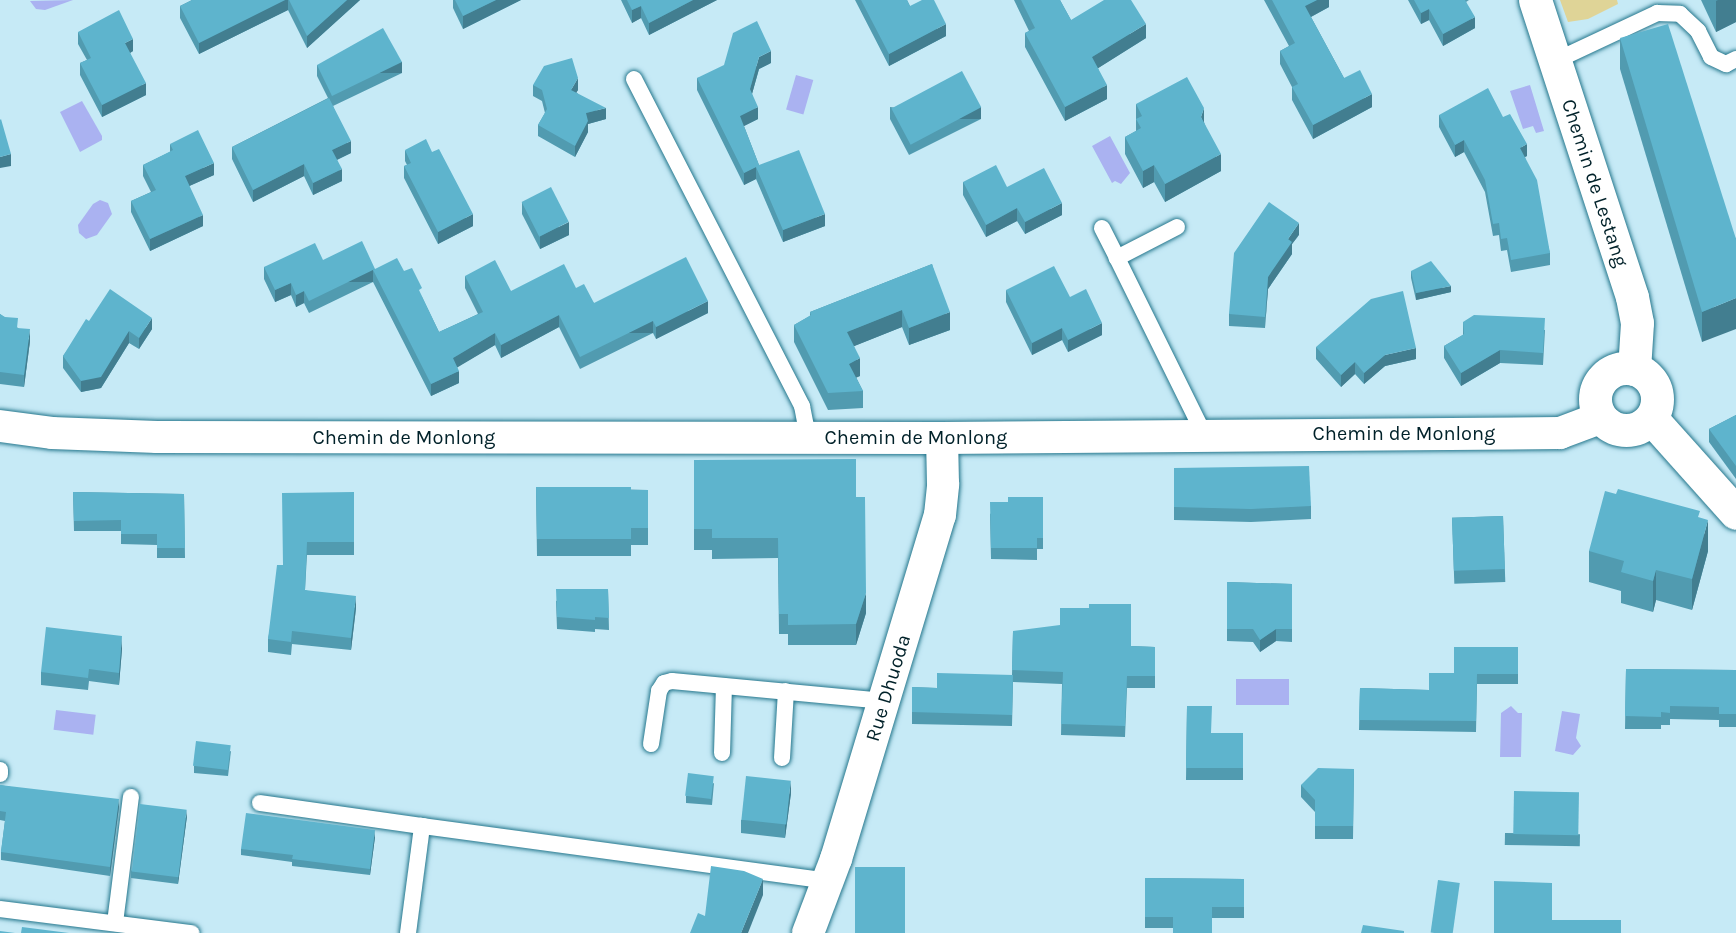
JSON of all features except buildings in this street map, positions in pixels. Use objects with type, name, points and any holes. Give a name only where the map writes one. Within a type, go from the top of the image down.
[{"type":"street","name":"Chemin de Lestang","points":[[1535,0],[1632,297],[1636,323],[1634,369]]},
{"type":"street","points":[[1615,369],[1634,369],[1650,379],[1657,392],[1658,403],[1651,418],[1644,426],[1626,431],[1607,425],[1600,418],[1595,400],[1600,381],[1615,369]]},
{"type":"street","name":"Chemin de Monlong","points":[[0,426],[52,434],[157,437],[942,438],[1560,432],[1600,418]]},
{"type":"street","points":[[1651,418],[1736,513]]},
{"type":"street","name":"Rue Dhuoda","points":[[808,933],[828,881],[940,515],[943,484],[942,438]]},
{"type":"lane","points":[[1555,61],[1657,13],[1680,14],[1698,31],[1711,57],[1725,64],[1736,59]]},
{"type":"lane","name":"Chemin de Monlong","points":[[634,79],[802,406],[808,438]]},
{"type":"lane","points":[[1117,258],[1177,227]]},
{"type":"lane","points":[[1102,228],[1204,434]]},
{"type":"lane","points":[[651,744],[659,691],[664,683],[672,681],[884,701]]},
{"type":"lane","points":[[722,753],[724,686]]},
{"type":"lane","points":[[782,758],[786,691]]},
{"type":"lane","points":[[115,923],[131,796]]},
{"type":"lane","points":[[260,803],[828,881]]},
{"type":"lane","points":[[408,933],[422,826]]},
{"type":"lane","points":[[0,909],[191,933]]},
{"type":"shaded area","points":[[1560,0],[1617,0],[1618,4],[1588,19],[1568,22]]},
{"type":"water","points":[[73,0],[45,10],[36,9],[30,1]]},
{"type":"water","points":[[796,75],[813,80],[803,115],[786,110]]},
{"type":"water","points":[[1530,85],[1544,131],[1536,133],[1533,126],[1523,129],[1510,91]]},
{"type":"water","points":[[82,101],[102,136],[102,140],[80,152],[60,112]]},
{"type":"water","points":[[1110,136],[1130,173],[1121,184],[1115,181],[1112,183],[1092,146]]},
{"type":"water","points":[[100,200],[108,203],[112,214],[97,235],[86,239],[79,233],[78,225],[93,204]]},
{"type":"water","points":[[1236,679],[1289,679],[1289,705],[1236,705]]},
{"type":"water","points":[[1511,706],[1518,713],[1522,713],[1521,757],[1500,757],[1501,713]]},
{"type":"water","points":[[56,710],[96,715],[93,735],[54,730]]},
{"type":"water","points":[[1562,711],[1580,714],[1576,738],[1581,746],[1573,755],[1555,751]]}]
